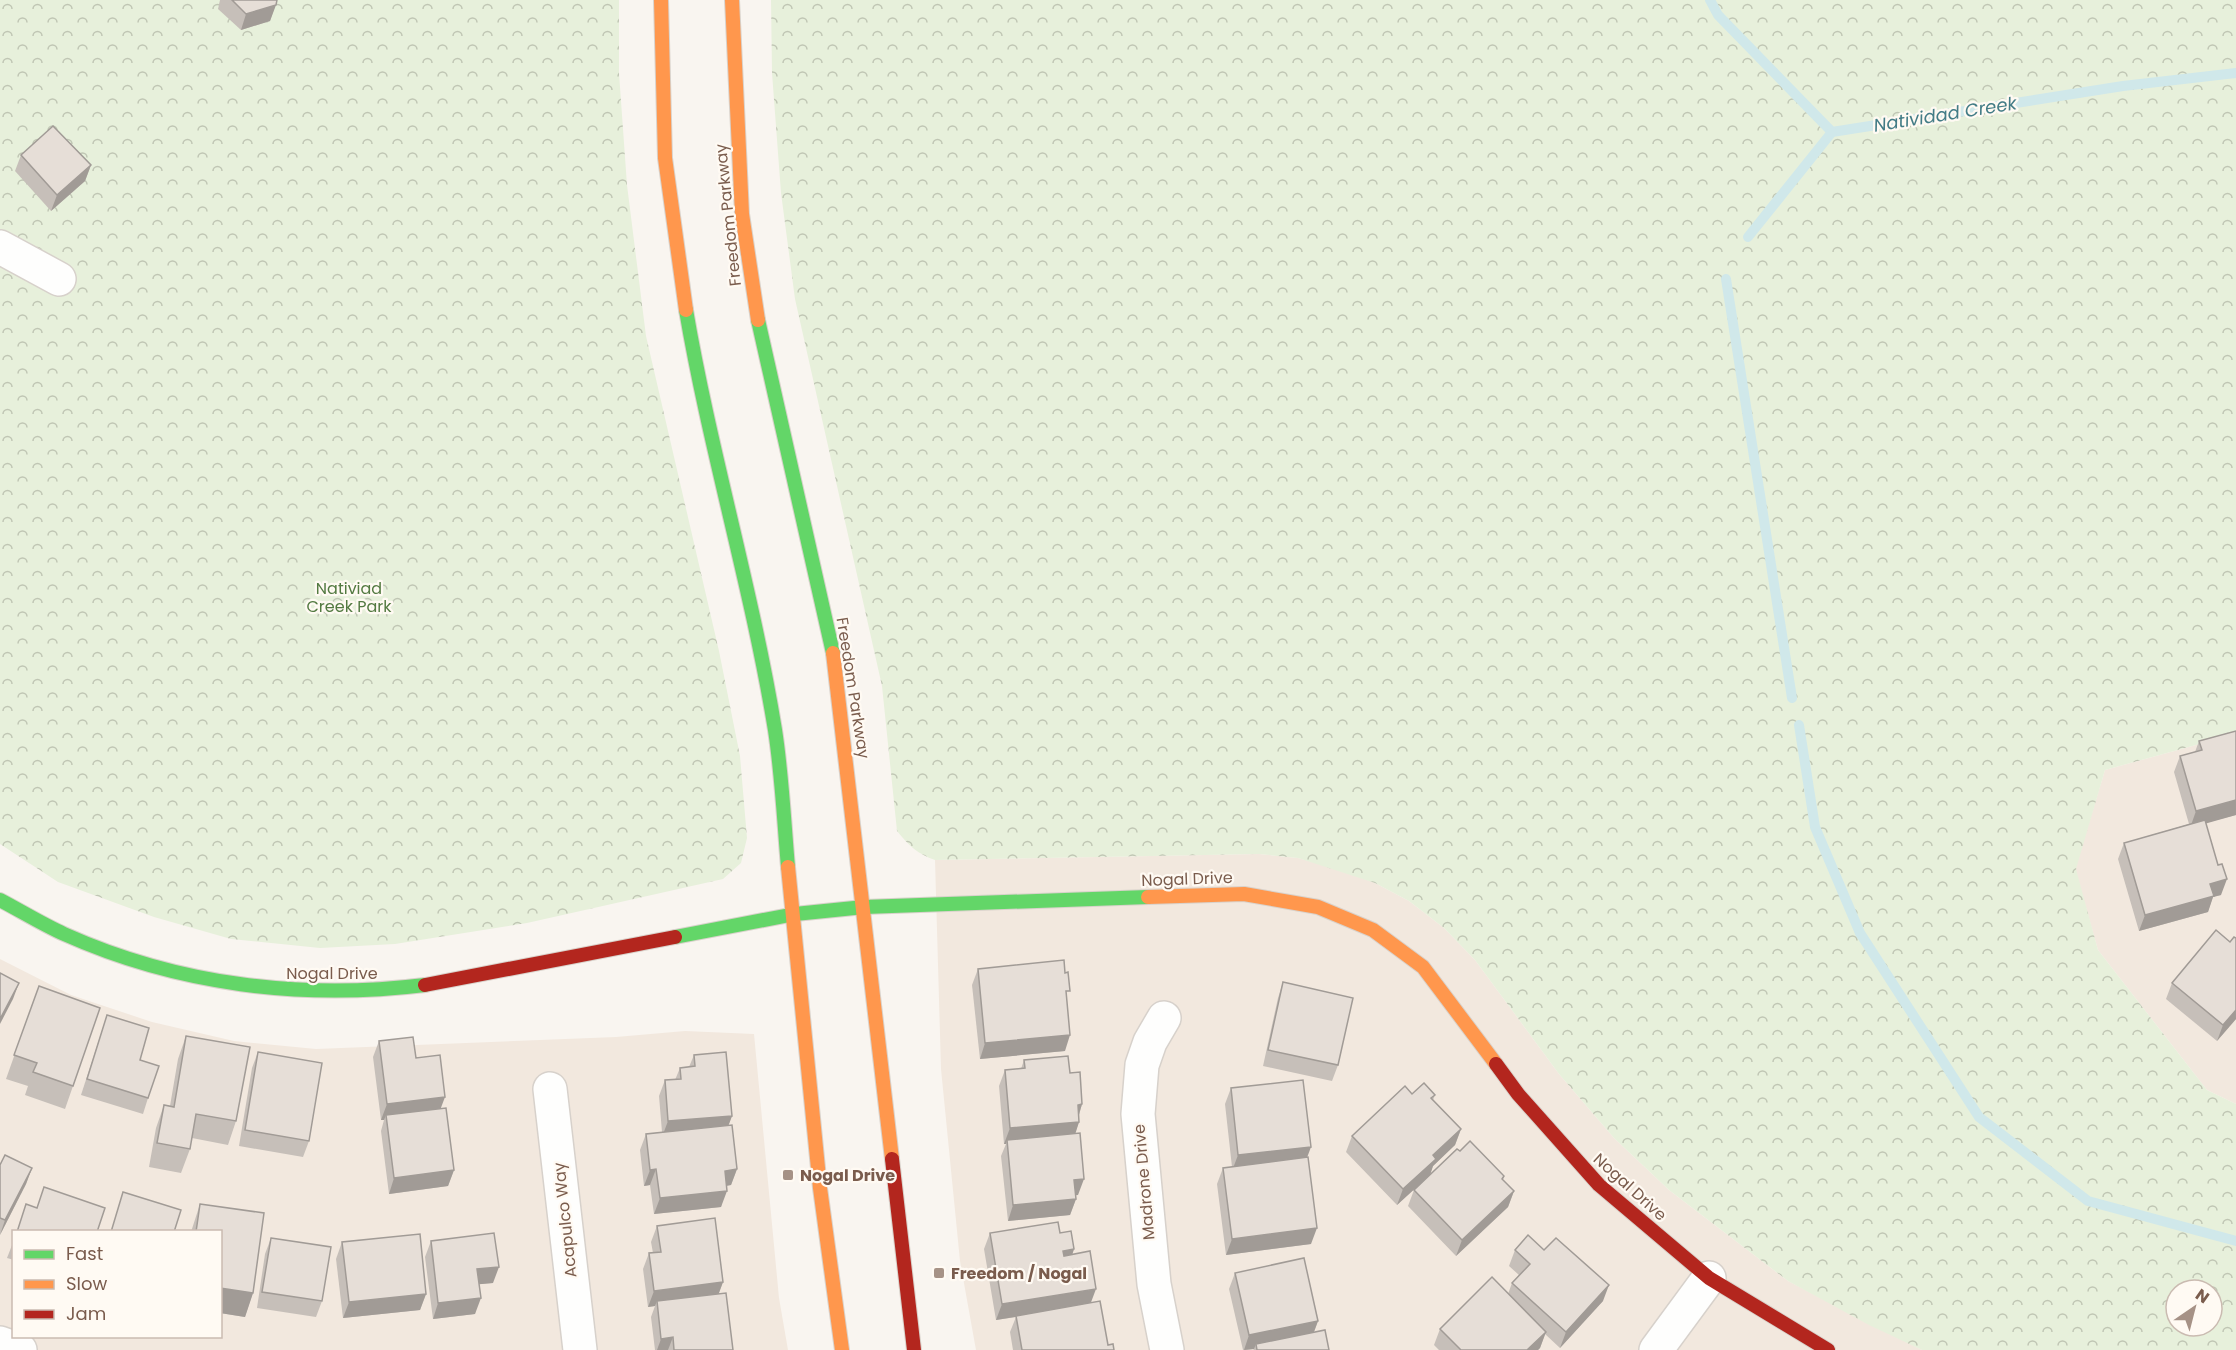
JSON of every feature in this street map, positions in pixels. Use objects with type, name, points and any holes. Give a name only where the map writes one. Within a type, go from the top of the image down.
[{"type":"main road","points":[[661,0],[665,158],[678,264],[699,379],[751,606],[775,732],[795,914],[820,1188],[842,1350]]},
{"type":"main road","name":"Freedom Parkway","points":[[732,0],[742,214],[753,297],[777,410],[831,637],[914,1350]]},
{"type":"main road","name":"Nogal Drive","points":[[0,900],[64,934],[119,955],[193,977],[260,988],[322,992],[384,990],[454,981],[795,914],[864,907],[1244,894],[1318,906],[1373,930],[1423,968],[1469,1025],[1518,1094],[1599,1185],[1709,1278],[1828,1350]]},
{"type":"street","points":[[0,247],[59,279]]},
{"type":"street","name":"Madrone Drive","points":[[1164,1018],[1150,1042],[1142,1065],[1138,1114],[1154,1284],[1167,1350]]},
{"type":"street","name":"Acapulco Way","points":[[550,1089],[580,1350]]},
{"type":"street","points":[[1656,1350],[1709,1278]]},
{"type":"street","points":[[0,1343],[20,1350]]},
{"type":"shaded area","points":[[2236,734],[2236,1104],[2207,1090],[2098,950],[2075,869],[2105,770]]},
{"type":"shaded area","points":[[1259,854],[1298,858],[1338,869],[1375,883],[1409,901],[1444,928],[1475,960],[1559,1074],[1614,1138],[1669,1190],[1788,1281],[1922,1350],[976,1350],[960,1261],[941,1069],[935,860]]},
{"type":"shaded area","points":[[0,959],[71,995],[152,1022],[234,1041],[316,1049],[616,1037],[685,1031],[754,1034],[779,1298],[788,1350],[0,1350]]},
{"type":"green space","name":"Nativiad Creek Park","points":[[0,0],[619,0],[619,73],[627,185],[646,336],[719,651],[740,756],[747,838],[741,863],[723,879],[527,923],[395,944],[320,948],[231,939],[154,917],[58,882],[0,844]]},
{"type":"green space","points":[[771,0],[2236,0],[2236,734],[2105,770],[2076,869],[2098,950],[2207,1090],[2236,1104],[2236,1350],[1922,1350],[1869,1325],[1788,1281],[1669,1190],[1614,1138],[1559,1074],[1475,960],[1444,928],[1409,901],[1375,883],[1298,858],[1259,854],[935,860],[910,845],[897,831],[882,686],[795,299],[781,193],[772,73]]},
{"type":"building","points":[[232,0],[277,0],[276,5],[246,14]]},
{"type":"building","points":[[53,126],[91,165],[57,195],[21,155]]},
{"type":"building","points":[[2236,731],[2236,800],[2196,811],[2180,756],[2202,750],[2199,741]]},
{"type":"building","points":[[2205,820],[2218,865],[2222,864],[2227,879],[2210,884],[2214,896],[2145,915],[2124,843]]},
{"type":"building","points":[[2216,930],[2230,942],[2234,937],[2236,938],[2236,1010],[2223,1025],[2172,983]]},
{"type":"building","points":[[1064,960],[1070,991],[1066,991],[1070,1035],[985,1043],[978,969]]},
{"type":"building","points":[[0,973],[19,983],[0,1019]]},
{"type":"building","points":[[1283,982],[1353,998],[1338,1065],[1268,1050]]},
{"type":"building","points":[[39,986],[100,1008],[73,1086],[33,1072],[37,1063],[14,1055]]},
{"type":"building","points":[[107,1015],[149,1028],[140,1060],[159,1066],[148,1098],[87,1079]]},
{"type":"building","points":[[186,1036],[250,1047],[236,1121],[196,1114],[190,1149],[157,1143],[164,1105],[174,1107]]},
{"type":"building","points":[[413,1037],[416,1058],[440,1055],[445,1097],[387,1104],[379,1041]]},
{"type":"building","points":[[258,1052],[322,1063],[309,1141],[245,1130]]},
{"type":"building","points":[[726,1052],[732,1116],[668,1121],[665,1080],[681,1079],[680,1068],[695,1066],[694,1055]]},
{"type":"building","points":[[1068,1056],[1070,1073],[1080,1072],[1082,1104],[1078,1105],[1079,1122],[1010,1128],[1005,1070],[1025,1068],[1024,1060]]},
{"type":"building","points":[[1303,1080],[1311,1147],[1238,1155],[1231,1088]]},
{"type":"building","points":[[1424,1083],[1435,1095],[1431,1098],[1461,1129],[1433,1155],[1436,1159],[1403,1189],[1352,1136],[1405,1086],[1412,1094]]},
{"type":"building","points":[[446,1108],[454,1170],[394,1178],[386,1115]]},
{"type":"building","points":[[732,1125],[737,1169],[725,1171],[727,1191],[660,1198],[656,1169],[650,1170],[646,1134]]},
{"type":"building","points":[[1080,1133],[1084,1179],[1074,1180],[1076,1199],[1013,1205],[1007,1140]]},
{"type":"building","points":[[1470,1141],[1504,1176],[1502,1179],[1514,1191],[1462,1240],[1414,1190],[1457,1149],[1460,1151]]},
{"type":"building","points":[[5,1155],[32,1168],[5,1220],[0,1218],[0,1165]]},
{"type":"building","points":[[1308,1157],[1317,1228],[1232,1239],[1223,1168]]},
{"type":"building","points":[[44,1187],[105,1208],[98,1230],[18,1230],[26,1204],[37,1208]]},
{"type":"building","points":[[123,1192],[181,1210],[175,1230],[112,1230]]},
{"type":"building","points":[[200,1204],[264,1213],[253,1293],[222,1288],[222,1230],[196,1230]]},
{"type":"building","points":[[715,1218],[723,1282],[654,1291],[649,1253],[661,1252],[657,1226]]},
{"type":"building","points":[[1058,1222],[1060,1233],[1071,1231],[1074,1249],[1063,1251],[1064,1256],[1090,1251],[1096,1289],[1002,1304],[990,1233]]},
{"type":"building","points":[[494,1233],[499,1267],[477,1269],[481,1298],[438,1303],[431,1241]]},
{"type":"building","points":[[420,1234],[426,1294],[349,1302],[342,1242]]},
{"type":"building","points":[[1528,1235],[1544,1250],[1556,1238],[1609,1285],[1566,1332],[1512,1283],[1530,1264],[1515,1250]]},
{"type":"building","points":[[271,1238],[331,1247],[322,1301],[262,1292]]},
{"type":"building","points":[[1304,1258],[1318,1321],[1249,1335],[1235,1273]]},
{"type":"building","points":[[1492,1277],[1546,1332],[1527,1350],[1461,1350],[1440,1329]]},
{"type":"building","points":[[726,1293],[733,1350],[674,1350],[673,1337],[661,1339],[657,1301]]},
{"type":"building","points":[[1100,1301],[1108,1345],[1113,1344],[1114,1350],[1022,1350],[1016,1316]]},
{"type":"building","points":[[1325,1330],[1329,1350],[1257,1350],[1256,1344]]},
{"type":"waterway","name":"Natividad Creek","points":[[1710,0],[1718,15],[1832,132]]},
{"type":"waterway","name":"Natividad Creek","points":[[1832,132],[2123,86],[2236,73]]},
{"type":"waterway","points":[[1748,237],[1832,132]]},
{"type":"waterway","points":[[1726,279],[1792,698]]},
{"type":"waterway","points":[[1799,725],[1815,827],[1860,933],[1979,1117],[2088,1201],[2236,1241]]},
{"type":"traffic: fast","points":[[686,310],[707,415],[766,677],[781,781],[788,867]]},
{"type":"traffic: fast","points":[[758,320],[833,653]]},
{"type":"traffic: fast","points":[[675,937],[795,914],[864,907],[1148,897]]},
{"type":"traffic: fast","points":[[0,900],[56,930],[107,951],[151,966],[196,977],[287,989],[333,991],[425,985]]},
{"type":"traffic: slow","points":[[661,0],[665,158],[686,310]]},
{"type":"traffic: slow","points":[[732,0],[742,214],[758,320]]},
{"type":"traffic: slow","points":[[833,653],[892,1159]]},
{"type":"traffic: slow","points":[[788,867],[820,1188],[842,1350]]},
{"type":"traffic: slow","points":[[1148,897],[1244,894],[1318,907],[1373,930],[1423,967],[1496,1064]]},
{"type":"traffic: jam","points":[[425,985],[675,937]]},
{"type":"traffic: jam","points":[[1496,1064],[1518,1094],[1599,1185],[1709,1278],[1828,1350]]},
{"type":"traffic: jam","points":[[892,1159],[914,1350]]},
{"type":"place","name":"Nogal Drive","points":[[788,1175]]},
{"type":"place","name":"Freedom / Nogal","points":[[939,1273]]}]
